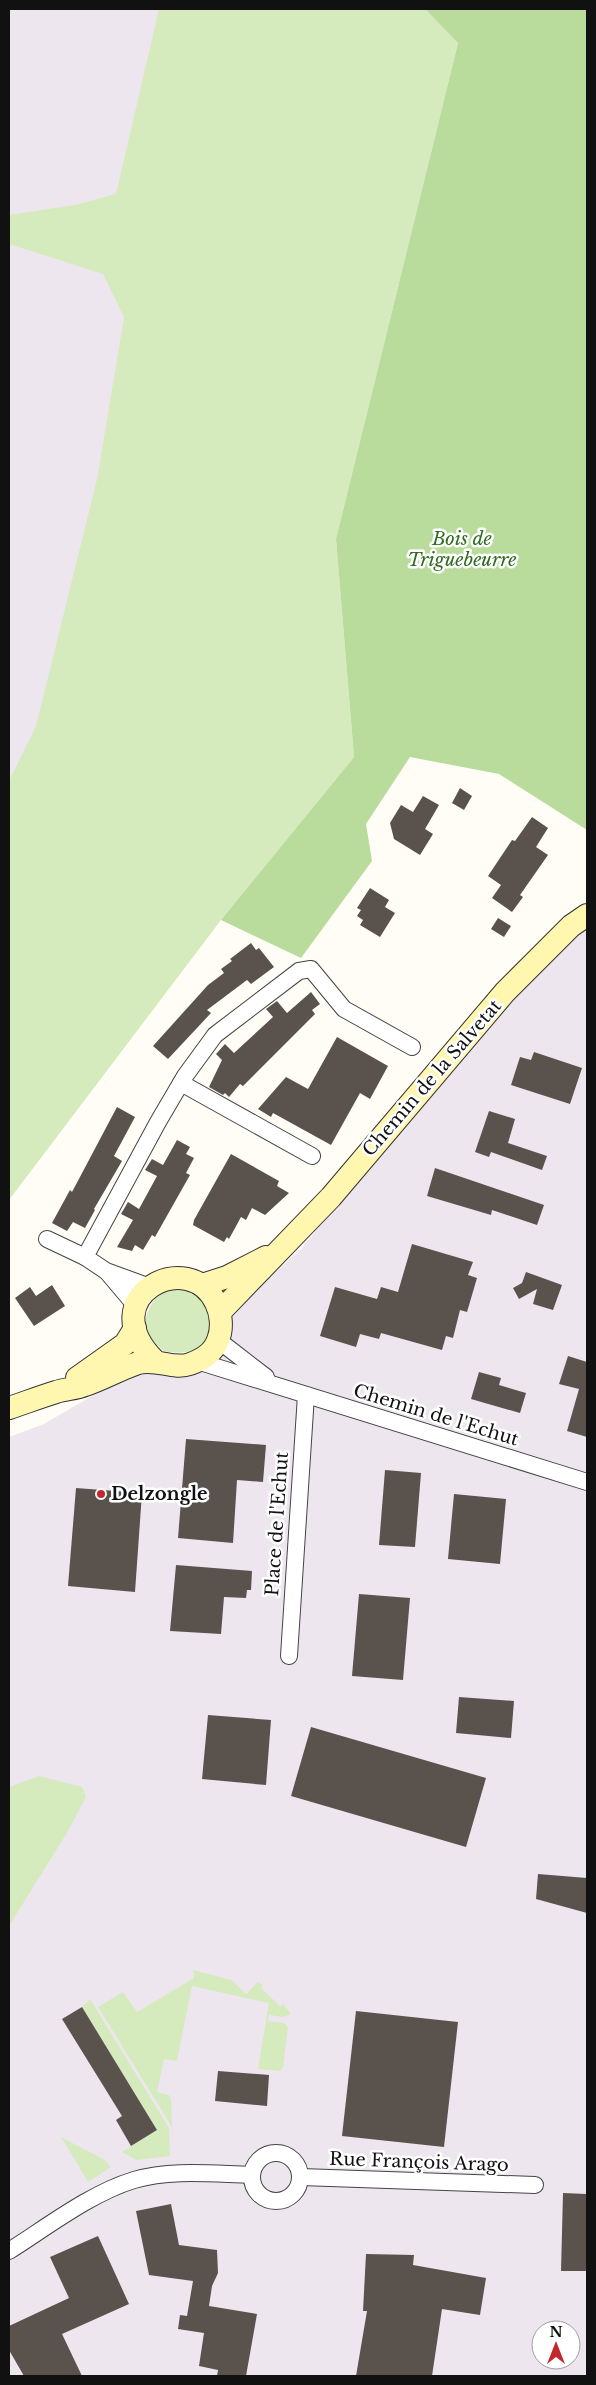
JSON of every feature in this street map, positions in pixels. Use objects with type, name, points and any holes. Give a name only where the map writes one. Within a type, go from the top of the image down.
[{"type":"main road","name":"Chemin de la Salvetat","points":[[220,1312],[331,1197],[505,992],[571,926],[587,915]]},
{"type":"main road","name":"Chemin de la Salvetat","points":[[202,1285],[228,1277],[284,1247]]},
{"type":"main road","points":[[9,1408],[55,1392],[83,1386],[138,1363],[154,1360],[181,1366],[196,1361],[211,1352],[218,1340],[220,1312],[215,1300],[202,1285],[185,1279],[170,1278],[158,1280],[142,1294],[135,1305],[137,1339],[154,1360]]},
{"type":"main road","points":[[55,1392],[126,1344],[135,1328]]},
{"type":"street","points":[[85,1257],[181,1083],[215,1035],[299,971],[311,969],[344,1008],[412,1047]]},
{"type":"street","points":[[181,1083],[312,1156]]},
{"type":"street","points":[[47,1239],[85,1257],[106,1271],[150,1287]]},
{"type":"street","points":[[106,1271],[135,1305]]},
{"type":"street","name":"Chemin de l'Echut","points":[[218,1340],[274,1383]]},
{"type":"street","name":"Chemin de l'Echut","points":[[196,1361],[274,1383],[306,1395],[587,1482]]},
{"type":"street","name":"Place de l'Echut","points":[[288,1656],[306,1395]]},
{"type":"street","points":[[277,2153],[291,2158],[300,2170],[301,2177],[296,2192],[290,2198],[275,2202],[267,2200],[255,2190],[252,2175],[253,2168],[263,2156],[277,2153]]},
{"type":"street","points":[[9,2251],[104,2191],[134,2180],[162,2174],[252,2175]]},
{"type":"street","name":"Rue François Arago","points":[[301,2177],[535,2185]]},
{"type":"shaded area","points":[[9,9],[363,9],[9,1072]]},
{"type":"shaded area","points":[[587,927],[587,2376],[9,2376],[9,1437],[44,1424],[114,1383],[154,1370],[180,1373],[230,1313],[302,1248],[489,1019]]},
{"type":"green space","points":[[159,9],[425,9],[458,43],[336,539],[354,757],[221,920],[9,1200],[9,781],[36,726],[97,479],[124,317],[103,274],[9,244],[9,215],[75,205],[116,194]]},
{"type":"green space","name":"Bois de Triguebeurre","points":[[425,9],[587,9],[587,830],[499,774],[410,757],[366,824],[372,861],[301,958],[221,920],[354,757],[336,539],[458,43]]},
{"type":"green space","points":[[190,1289],[211,1310],[211,1331],[204,1344],[198,1348],[178,1353],[164,1351],[156,1344],[147,1329],[146,1322],[150,1307],[161,1291]]},
{"type":"green space","points":[[39,1776],[82,1787],[86,1797],[68,1831],[9,1926],[9,1787]]},
{"type":"green space","points":[[193,1970],[231,1980],[246,1994],[258,1982],[263,1985],[261,1988],[280,2006],[283,2004],[291,2014],[284,2017],[269,2015],[268,2021],[284,2023],[288,2027],[283,2067],[280,2071],[258,2069],[269,2003],[192,1986],[177,2061],[164,2059],[157,2092],[169,2095],[171,2099],[172,2127],[98,2007],[123,1992],[137,2012],[194,1978]]},
{"type":"green space","points":[[90,1999],[169,2128],[170,2156],[136,2160],[122,2152],[157,2130],[82,2007]]},
{"type":"green space","points":[[61,2137],[105,2160],[111,2167],[88,2182]]},
{"type":"building","points":[[460,788],[472,796],[464,810],[452,803]]},
{"type":"building","points":[[423,796],[439,805],[425,829],[433,834],[420,855],[394,839],[390,823],[401,805],[413,812]]},
{"type":"building","points":[[532,817],[548,828],[536,847],[548,855],[520,895],[523,897],[512,912],[492,898],[501,885],[488,876],[512,840],[515,841]]},
{"type":"building","points":[[370,888],[389,900],[385,907],[395,913],[380,937],[360,925],[363,920],[357,916],[361,910],[357,908]]},
{"type":"building","points":[[498,918],[511,926],[504,937],[491,929]]},
{"type":"building","points":[[251,943],[256,950],[259,948],[274,967],[251,984],[247,980],[207,1010],[211,1013],[168,1059],[153,1046],[208,985],[224,973],[221,969],[232,961],[230,959]]},
{"type":"building","points":[[311,992],[320,1004],[312,1010],[315,1014],[243,1086],[240,1084],[229,1097],[225,1093],[223,1095],[209,1087],[222,1060],[216,1054],[225,1044],[234,1053],[273,1017],[266,1009],[277,1001],[287,1013]]},
{"type":"building","points":[[337,1037],[388,1066],[370,1099],[360,1093],[331,1145],[273,1113],[271,1117],[258,1109],[286,1077],[308,1089]]},
{"type":"building","points":[[534,1052],[582,1068],[570,1104],[511,1085],[520,1057],[531,1060]]},
{"type":"building","points":[[117,1107],[135,1117],[114,1156],[122,1161],[85,1228],[73,1222],[67,1231],[52,1223],[70,1190],[72,1192]]},
{"type":"building","points":[[489,1111],[515,1119],[508,1143],[547,1156],[542,1170],[491,1152],[489,1157],[475,1152]]},
{"type":"building","points":[[177,1140],[190,1147],[186,1154],[194,1158],[186,1173],[190,1175],[155,1237],[152,1235],[143,1250],[135,1245],[132,1251],[117,1247],[133,1220],[121,1214],[128,1202],[139,1209],[157,1176],[145,1170],[152,1159],[163,1165]]},
{"type":"building","points":[[231,1154],[279,1181],[277,1186],[289,1193],[265,1215],[252,1208],[246,1220],[241,1217],[229,1239],[227,1237],[224,1242],[193,1225]]},
{"type":"building","points":[[435,1168],[544,1205],[537,1225],[492,1210],[491,1215],[427,1196]]},
{"type":"building","points":[[412,1244],[473,1262],[468,1275],[477,1278],[467,1312],[460,1310],[453,1338],[446,1336],[442,1350],[381,1333],[379,1339],[360,1334],[356,1347],[320,1336],[335,1287],[377,1299],[381,1287],[398,1292]]},
{"type":"building","points":[[526,1272],[562,1285],[553,1310],[533,1304],[537,1289],[519,1299],[513,1288],[522,1283]]},
{"type":"building","points":[[52,1285],[65,1306],[34,1326],[15,1298],[30,1287],[36,1296]]},
{"type":"building","points":[[568,1356],[587,1362],[587,1437],[567,1431],[579,1389],[559,1384]]},
{"type":"building","points":[[479,1372],[501,1378],[499,1385],[526,1393],[520,1413],[471,1399]]},
{"type":"building","points":[[186,1439],[266,1445],[263,1482],[237,1480],[233,1543],[178,1538]]},
{"type":"building","points":[[385,1470],[421,1473],[415,1547],[379,1545]]},
{"type":"building","points":[[76,1488],[142,1493],[135,1592],[68,1586]]},
{"type":"building","points":[[454,1494],[506,1499],[500,1564],[448,1559]]},
{"type":"building","points":[[176,1565],[252,1571],[251,1590],[247,1590],[246,1598],[224,1597],[221,1634],[170,1631]]},
{"type":"building","points":[[359,1594],[410,1598],[403,1680],[352,1676]]},
{"type":"building","points":[[459,1697],[514,1701],[511,1738],[456,1733]]},
{"type":"building","points":[[208,1715],[271,1720],[266,1785],[202,1779]]},
{"type":"building","points":[[311,1727],[486,1778],[466,1847],[291,1796]]},
{"type":"building","points":[[538,1874],[587,1878],[587,1913],[536,1899]]},
{"type":"building","points":[[82,2007],[157,2130],[131,2146],[116,2120],[122,2116],[62,2019]]},
{"type":"building","points":[[356,2011],[458,2022],[444,2147],[342,2136]]},
{"type":"building","points":[[218,2071],[269,2075],[267,2106],[215,2101]]},
{"type":"building","points":[[563,2193],[587,2194],[587,2271],[561,2271]]},
{"type":"building","points":[[171,2204],[179,2245],[217,2250],[218,2273],[212,2286],[209,2306],[257,2314],[246,2376],[217,2376],[218,2370],[199,2366],[204,2333],[178,2329],[180,2315],[187,2316],[193,2281],[149,2275],[136,2211]]},
{"type":"building","points":[[98,2236],[129,2304],[62,2334],[82,2376],[24,2376],[9,2350],[9,2326],[69,2298],[50,2257]]},
{"type":"building","points":[[366,2254],[414,2255],[413,2265],[486,2278],[480,2315],[442,2309],[432,2376],[356,2376],[367,2311],[363,2311]]},
{"type":"place","name":"Delzongle","points":[[101,1494]]}]
